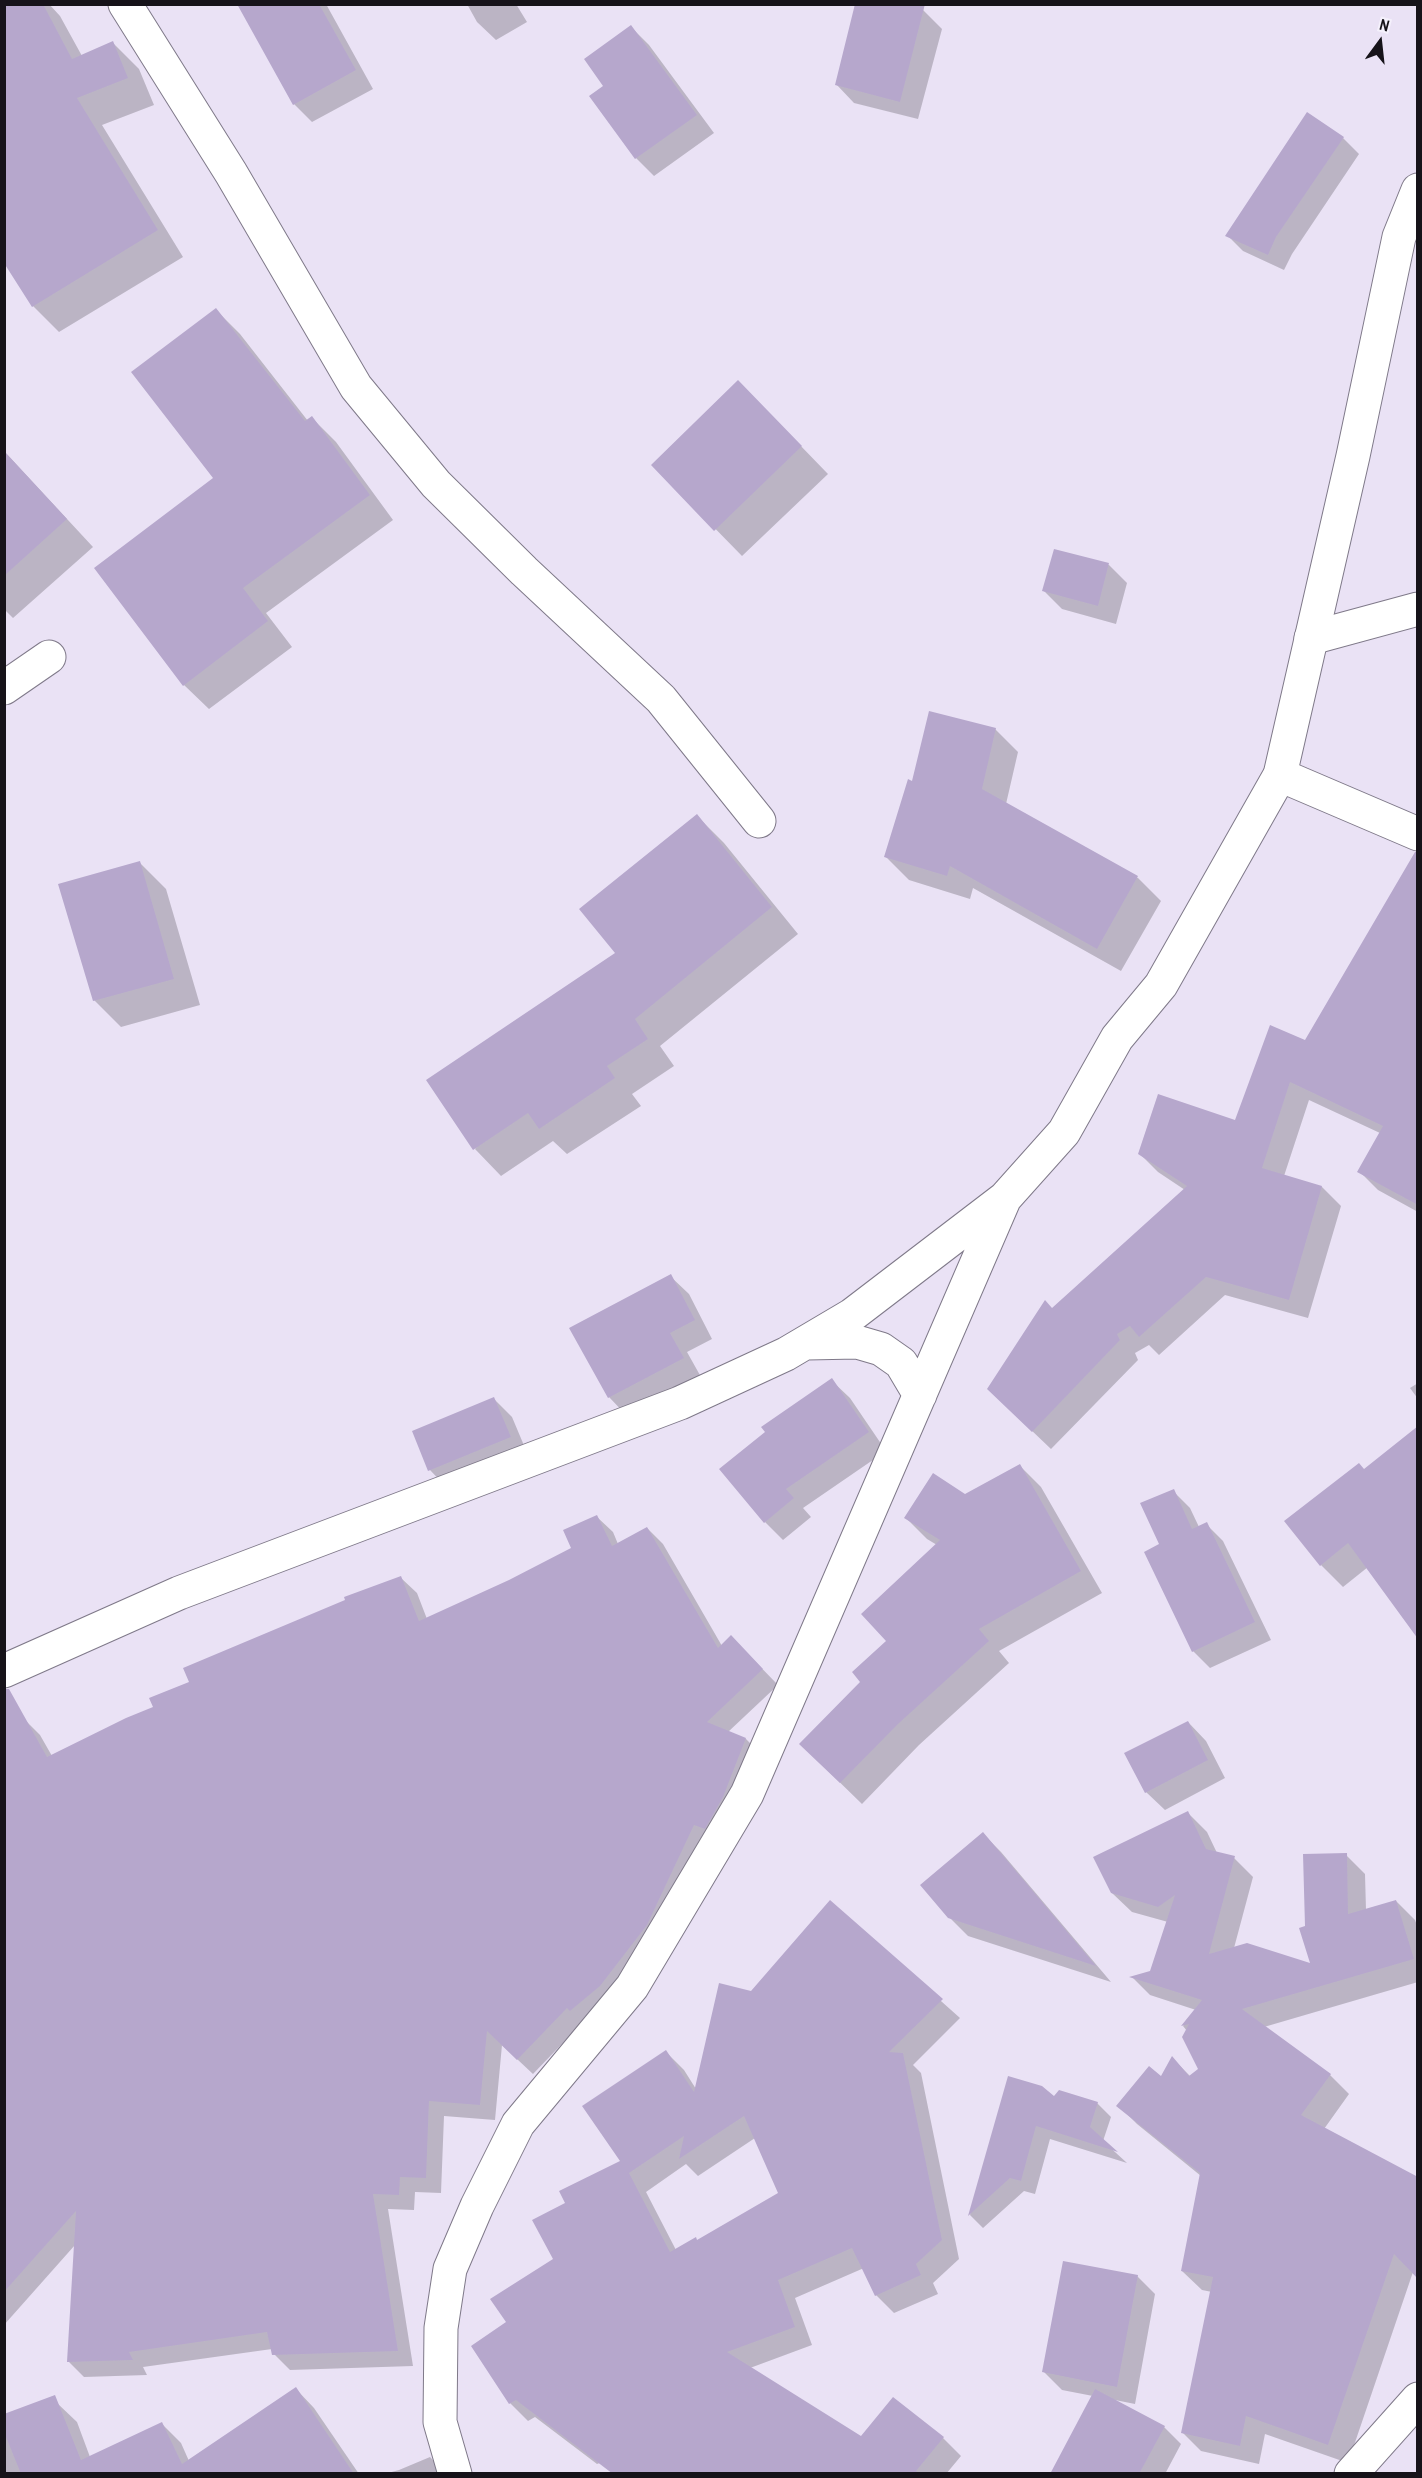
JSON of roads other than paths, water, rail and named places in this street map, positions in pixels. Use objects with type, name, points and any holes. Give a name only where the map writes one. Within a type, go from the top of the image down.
[{"type":"street","points":[[125,4],[231,172],[356,387],[436,484],[524,571],[661,699],[759,821]]},
{"type":"street","points":[[4,1671],[179,1593],[680,1403],[806,1343],[852,1315],[1005,1198],[1064,1132],[1117,1038],[1161,985],[1280,775],[1353,456],[1399,237],[1418,190]]},
{"type":"street","points":[[1311,638],[1418,609]]},
{"type":"street","points":[[4,688],[49,657]]},
{"type":"street","points":[[1280,775],[1418,834]]},
{"type":"street","points":[[455,2474],[441,2422],[441,2328],[450,2269],[477,2206],[518,2124],[632,1987],[747,1794],[1005,1198]]},
{"type":"street","points":[[806,1343],[857,1342],[881,1348],[901,1363],[920,1395]]},
{"type":"street","points":[[1351,2474],[1418,2399]]}]
